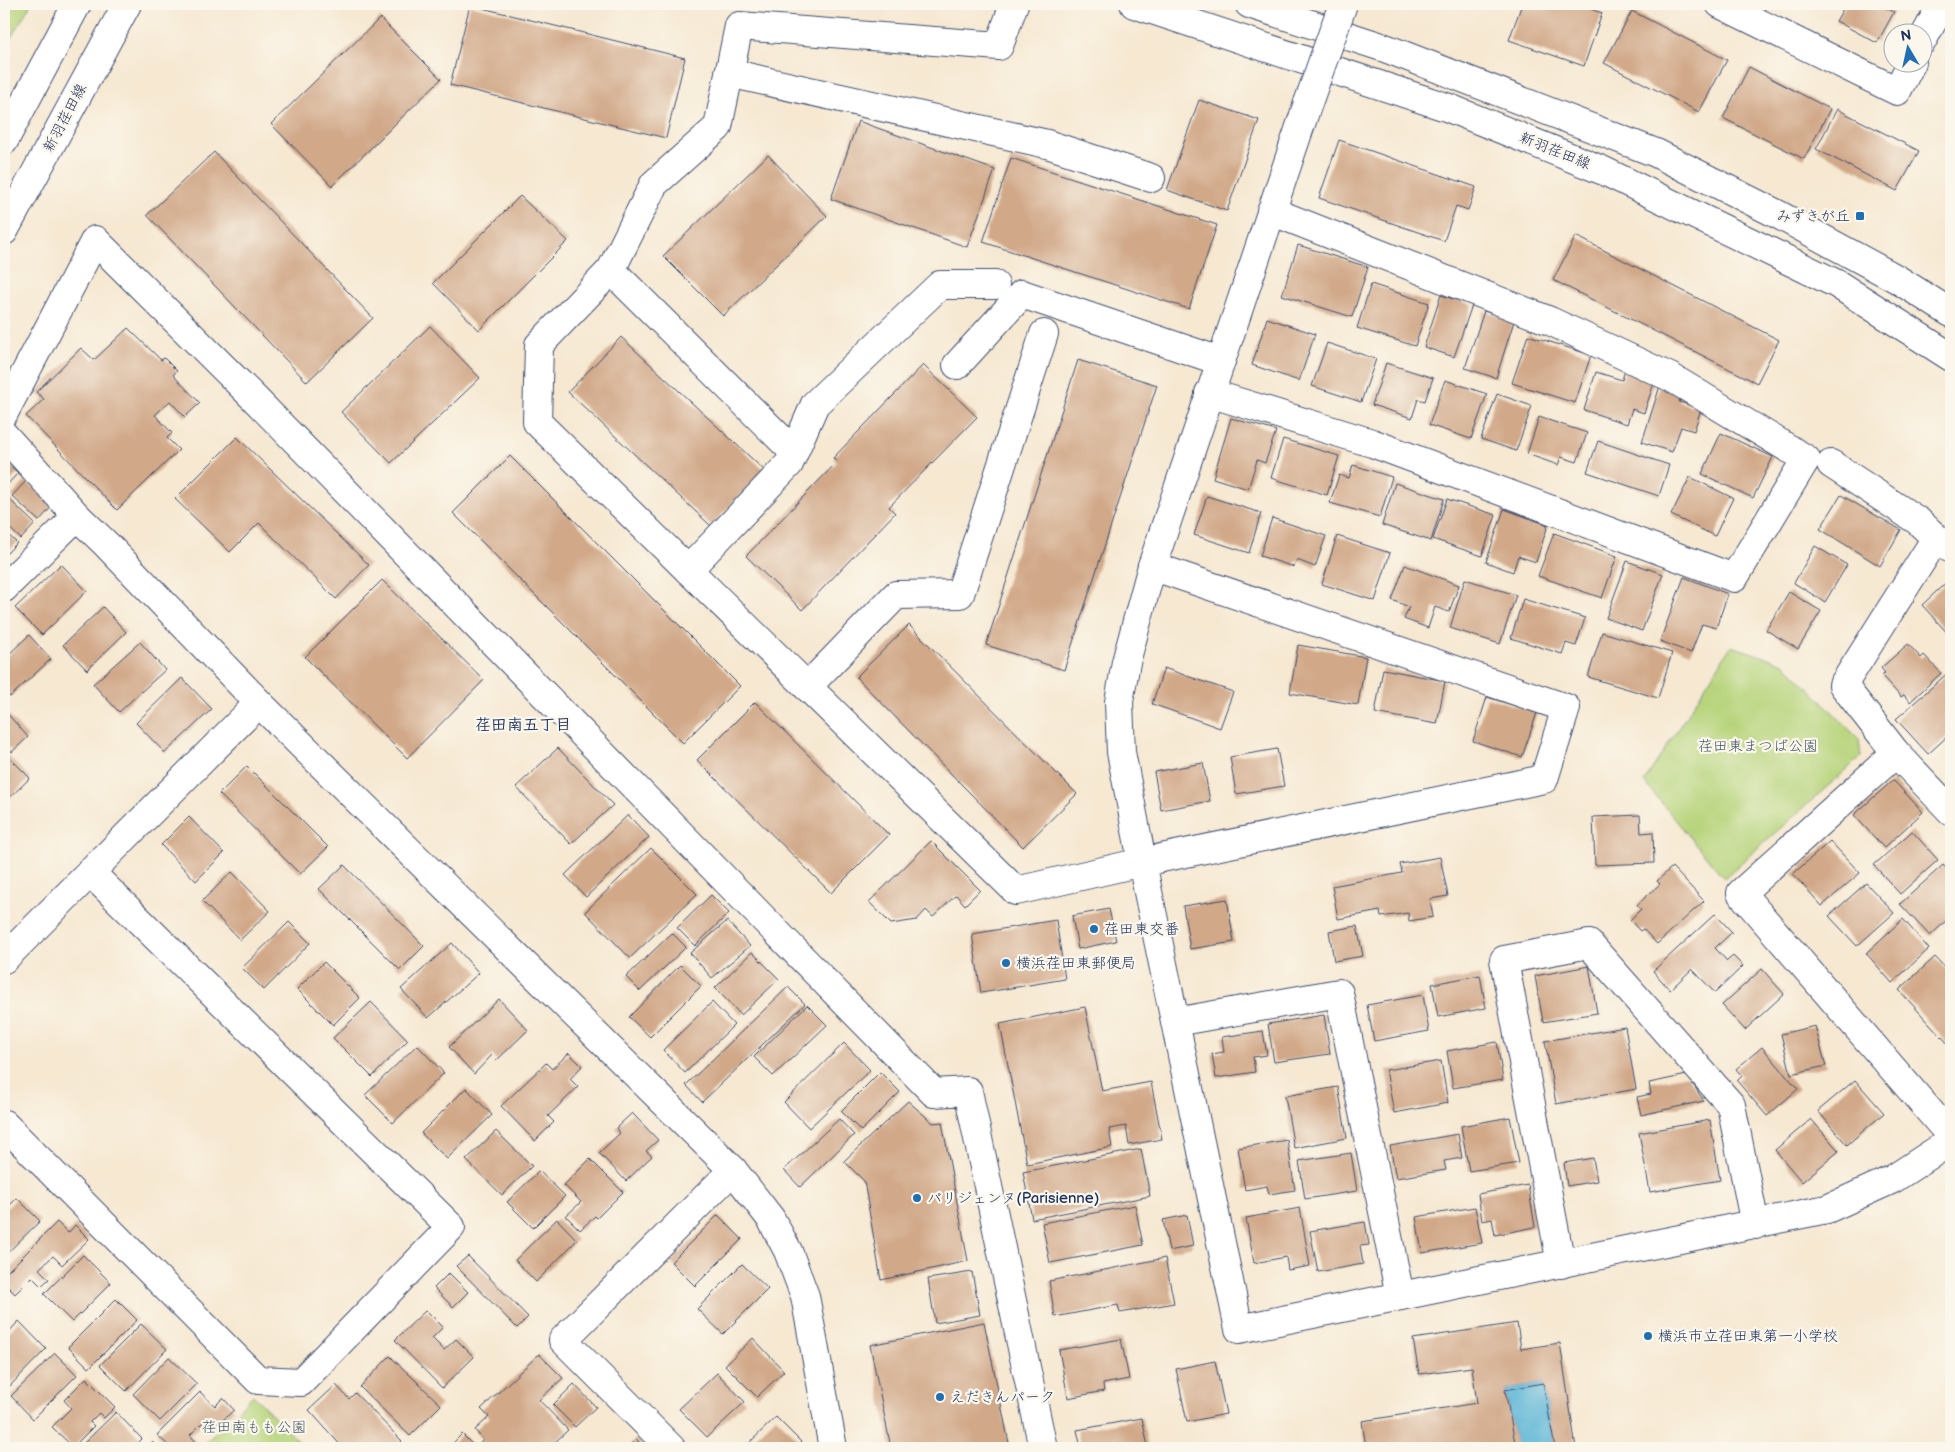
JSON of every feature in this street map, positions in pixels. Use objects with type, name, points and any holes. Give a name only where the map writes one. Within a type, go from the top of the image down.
[{"type":"street","points":[[4,141],[77,4]]},
{"type":"street","name":"新羽荏田線","points":[[4,231],[127,4]]},
{"type":"street","points":[[1014,4],[999,46],[739,26],[718,127],[654,184],[611,270],[539,345],[537,422],[1016,891],[1142,862],[1544,779],[1566,708],[1152,566]]},
{"type":"street","name":"新羽荏田線","points":[[1134,4],[1448,108],[1604,171],[1836,284],[1951,357]]},
{"type":"street","points":[[1249,4],[1385,48],[1656,153],[1779,215],[1897,279],[1951,314]]},
{"type":"street","points":[[1343,4],[1209,393],[1152,566],[1126,662],[1119,702],[1121,752],[1142,862],[1239,1329],[1827,1209],[1893,1179],[1951,1140]]},
{"type":"street","points":[[1720,4],[1897,91],[1907,72]]},
{"type":"street","points":[[1932,23],[1942,4]]},
{"type":"street","points":[[729,73],[1047,144],[1151,178]]},
{"type":"street","points":[[1209,393],[1372,443],[1734,578],[1806,459],[1672,378],[1550,321],[1271,211]]},
{"type":"street","points":[[4,413],[95,240],[254,398],[934,1094],[968,1091],[1043,1448]]},
{"type":"street","points":[[611,270],[794,452]]},
{"type":"street","points":[[688,570],[789,464],[815,404],[940,286],[995,285]]},
{"type":"street","points":[[957,365],[1022,294],[1220,361]]},
{"type":"street","points":[[807,687],[896,594],[960,594],[1044,334]]},
{"type":"street","points":[[4,435],[77,516],[259,703],[702,1138],[732,1170],[771,1219],[788,1251],[805,1296],[833,1448]]},
{"type":"street","points":[[1831,464],[1918,521],[1944,544],[1843,685],[1896,753],[1951,811]]},
{"type":"street","points":[[7,578],[77,516]]},
{"type":"street","points":[[4,959],[259,703]]},
{"type":"street","points":[[1896,753],[1741,893],[1951,1136]]},
{"type":"street","points":[[4,1124],[258,1380],[301,1382],[451,1227],[90,872]]},
{"type":"street","points":[[1561,1264],[1504,960],[1589,944],[1731,1105],[1755,1225]]},
{"type":"street","points":[[1175,1022],[1339,993],[1400,1296]]},
{"type":"street","points":[[671,1448],[563,1340],[732,1170]]},
{"type":"green space","points":[[4,4],[31,4],[4,49]]},
{"type":"green space","name":"荏田東まつば公園","points":[[1731,646],[1784,663],[1859,739],[1861,757],[1724,878],[1644,782]]},
{"type":"green space","name":"荏田南もも公園","points":[[253,1395],[305,1448],[200,1448]]},
{"type":"water","points":[[1543,1383],[1555,1448],[1516,1448],[1505,1390]]},
{"type":"building","points":[[1522,4],[1575,4],[1602,13],[1584,66],[1509,40]]},
{"type":"building","points":[[1846,4],[1878,4],[1894,12],[1889,22],[1882,22],[1882,34],[1877,43],[1836,21]]},
{"type":"building","points":[[470,5],[685,58],[666,138],[450,85]]},
{"type":"building","points":[[1632,11],[1727,60],[1699,112],[1604,63]]},
{"type":"building","points":[[380,18],[441,79],[332,186],[271,124]]},
{"type":"building","points":[[1749,67],[1830,109],[1804,159],[1723,118]]},
{"type":"building","points":[[1199,100],[1259,120],[1227,211],[1167,190]]},
{"type":"building","points":[[1837,109],[1919,151],[1897,191],[1816,149]]},
{"type":"building","points":[[858,121],[995,170],[967,247],[831,199]]},
{"type":"building","points":[[1339,140],[1476,187],[1468,210],[1456,206],[1444,241],[1319,198]]},
{"type":"building","points":[[214,152],[373,318],[307,382],[147,215]]},
{"type":"building","points":[[768,155],[827,216],[723,316],[663,256]]},
{"type":"building","points":[[1011,158],[1217,225],[1189,309],[983,242]]},
{"type":"building","points":[[520,196],[568,241],[479,330],[433,283]]},
{"type":"building","points":[[1576,236],[1779,340],[1757,383],[1553,280]]},
{"type":"building","points":[[1298,245],[1368,267],[1352,317],[1282,295]]},
{"type":"building","points":[[1371,284],[1429,303],[1415,346],[1357,328]]},
{"type":"building","points":[[1441,295],[1472,305],[1454,357],[1424,347]]},
{"type":"building","points":[[1484,311],[1514,321],[1496,378],[1465,368]]},
{"type":"building","points":[[1267,318],[1315,334],[1299,381],[1252,365]]},
{"type":"building","points":[[430,326],[480,378],[391,463],[341,412]]},
{"type":"building","points":[[128,328],[161,360],[164,358],[177,371],[173,375],[200,403],[185,417],[170,401],[155,415],[172,433],[167,438],[179,450],[117,510],[26,416],[44,399],[36,392],[81,348],[94,360]]},
{"type":"building","points":[[1528,335],[1591,355],[1575,403],[1512,383]]},
{"type":"building","points":[[621,337],[764,470],[711,526],[568,392]]},
{"type":"building","points":[[1327,343],[1376,359],[1361,402],[1312,386]]},
{"type":"building","points":[[1078,360],[1157,385],[1064,670],[986,645]]},
{"type":"building","points":[[1386,363],[1433,378],[1425,401],[1418,399],[1412,418],[1372,405]]},
{"type":"building","points":[[923,365],[977,417],[889,507],[895,513],[802,610],[746,556],[837,462],[833,458]]},
{"type":"building","points":[[1625,370],[1655,380],[1644,413],[1632,409],[1627,424],[1584,410],[1596,372],[1622,380]]},
{"type":"building","points":[[1445,380],[1487,394],[1471,439],[1429,425]]},
{"type":"building","points":[[1660,386],[1682,393],[1679,402],[1701,409],[1694,431],[1681,427],[1672,452],[1642,442]]},
{"type":"building","points":[[1497,394],[1532,406],[1516,451],[1481,439]]},
{"type":"building","points":[[1539,417],[1587,433],[1577,462],[1561,457],[1558,465],[1527,454]]},
{"type":"building","points":[[1231,418],[1276,431],[1265,463],[1257,460],[1248,489],[1213,478]]},
{"type":"building","points":[[1721,433],[1773,457],[1753,498],[1702,474]]},
{"type":"building","points":[[237,437],[369,565],[336,599],[259,523],[230,552],[175,499]]},
{"type":"building","points":[[1283,439],[1339,456],[1327,495],[1271,478]]},
{"type":"building","points":[[1598,441],[1669,465],[1659,496],[1587,472]]},
{"type":"building","points":[[510,456],[740,686],[683,743],[453,513]]},
{"type":"building","points":[[4,460],[18,473],[4,488]]},
{"type":"building","points":[[1353,465],[1392,477],[1380,517],[1330,503],[1339,475],[1349,478]]},
{"type":"building","points":[[1690,477],[1733,498],[1715,536],[1671,515]]},
{"type":"building","points":[[26,481],[53,505],[39,521],[12,496]]},
{"type":"building","points":[[1395,483],[1444,499],[1431,541],[1382,525]]},
{"type":"building","points":[[1841,495],[1901,530],[1880,566],[1820,529]]},
{"type":"building","points":[[1207,496],[1261,513],[1249,553],[1194,535]]},
{"type":"building","points":[[7,497],[35,524],[21,539],[4,523],[4,500]]},
{"type":"building","points":[[1447,499],[1496,515],[1482,556],[1433,539]]},
{"type":"building","points":[[1504,509],[1548,525],[1536,562],[1518,556],[1513,572],[1486,562]]},
{"type":"building","points":[[1272,518],[1326,536],[1315,567],[1297,560],[1294,567],[1260,556]]},
{"type":"building","points":[[4,531],[17,543],[4,556]]},
{"type":"building","points":[[1554,533],[1617,556],[1602,598],[1538,576]]},
{"type":"building","points":[[1337,536],[1390,553],[1375,601],[1322,584]]},
{"type":"building","points":[[1815,546],[1847,565],[1825,602],[1794,583]]},
{"type":"building","points":[[1627,561],[1663,574],[1642,631],[1606,618]]},
{"type":"building","points":[[61,564],[87,591],[42,635],[15,608]]},
{"type":"building","points":[[1405,565],[1459,585],[1449,612],[1435,607],[1428,628],[1404,619],[1409,607],[1392,600]]},
{"type":"building","points":[[1684,577],[1728,594],[1716,628],[1702,624],[1691,653],[1660,641]]},
{"type":"building","points":[[1951,578],[1951,637],[1922,605]]},
{"type":"building","points":[[1465,579],[1516,595],[1500,644],[1450,628]]},
{"type":"building","points":[[382,580],[484,680],[407,758],[305,657]]},
{"type":"building","points":[[1789,592],[1821,611],[1798,649],[1766,630]]},
{"type":"building","points":[[1523,599],[1585,618],[1576,646],[1566,643],[1562,654],[1511,638]]},
{"type":"building","points":[[103,607],[126,632],[87,670],[63,645]]},
{"type":"building","points":[[909,625],[1077,794],[1023,847],[856,677]]},
{"type":"building","points":[[1602,632],[1672,653],[1658,698],[1588,677]]},
{"type":"building","points":[[29,635],[51,659],[10,697],[4,691],[4,659]]},
{"type":"building","points":[[140,642],[165,670],[119,712],[93,684]]},
{"type":"building","points":[[1908,644],[1921,658],[1924,655],[1941,673],[1910,702],[1904,695],[1901,697],[1882,676],[1885,673],[1881,668]]},
{"type":"building","points":[[1298,645],[1366,657],[1358,705],[1290,693]]},
{"type":"building","points":[[1164,668],[1233,692],[1220,728],[1152,704]]},
{"type":"building","points":[[1383,669],[1445,681],[1437,724],[1375,713]]},
{"type":"building","points":[[1951,670],[1951,733],[1928,754],[1896,719]]},
{"type":"building","points":[[182,678],[212,709],[165,753],[136,723]]},
{"type":"building","points":[[1487,697],[1537,713],[1522,757],[1473,741]]},
{"type":"building","points":[[755,702],[889,835],[831,893],[697,760]]},
{"type":"building","points":[[5,711],[28,737],[12,752],[4,743]]},
{"type":"building","points":[[558,748],[613,805],[571,844],[516,787]]},
{"type":"building","points":[[1277,749],[1284,786],[1236,794],[1230,757]]},
{"type":"building","points":[[4,752],[30,778],[4,803]]},
{"type":"building","points":[[1203,763],[1210,801],[1161,810],[1154,772]]},
{"type":"building","points":[[247,766],[328,847],[300,874],[219,794]]},
{"type":"building","points":[[1893,780],[1923,812],[1884,848],[1854,815]]},
{"type":"building","points":[[628,815],[649,837],[586,897],[565,875]]},
{"type":"building","points":[[1640,815],[1641,833],[1653,832],[1654,863],[1595,865],[1593,817]]},
{"type":"building","points":[[189,817],[224,853],[196,881],[161,845]]},
{"type":"building","points":[[1912,831],[1938,860],[1900,894],[1874,865]]},
{"type":"building","points":[[931,841],[980,890],[965,905],[956,895],[933,917],[926,910],[917,920],[891,924],[869,902]]},
{"type":"building","points":[[1830,841],[1860,873],[1822,906],[1793,874]]},
{"type":"building","points":[[651,848],[697,894],[630,958],[585,912]]},
{"type":"building","points":[[1440,857],[1448,896],[1430,899],[1433,917],[1409,921],[1408,913],[1381,917],[1380,911],[1338,919],[1332,886],[1402,873],[1400,864]]},
{"type":"building","points":[[344,865],[424,946],[400,970],[319,889]]},
{"type":"building","points":[[1943,865],[1951,873],[1951,916],[1930,936],[1900,904]]},
{"type":"building","points":[[1672,867],[1704,901],[1657,944],[1643,929],[1640,931],[1630,920],[1641,909],[1637,905],[1660,884],[1657,881]]},
{"type":"building","points":[[232,872],[270,911],[240,940],[202,901]]},
{"type":"building","points":[[1866,883],[1894,913],[1857,946],[1829,916]]},
{"type":"building","points":[[711,895],[729,913],[695,946],[677,928]]},
{"type":"building","points":[[1227,899],[1234,942],[1190,949],[1183,906]]},
{"type":"building","name":"荏田東交番","points":[[1109,909],[1116,941],[1078,949],[1072,916]]},
{"type":"building","points":[[1715,914],[1732,932],[1715,948],[1727,961],[1733,956],[1743,966],[1715,993],[1692,969],[1670,990],[1653,971]]},
{"type":"building","points":[[1903,919],[1929,949],[1892,983],[1866,953]]},
{"type":"building","points":[[1056,920],[1065,979],[981,993],[972,934]]},
{"type":"building","points":[[727,921],[750,946],[712,978],[690,953]]},
{"type":"building","points":[[289,922],[310,943],[264,990],[242,968]]},
{"type":"building","points":[[1357,926],[1363,956],[1334,961],[1329,931]]},
{"type":"building","points":[[672,933],[686,947],[640,991],[626,977]]},
{"type":"building","points":[[452,943],[479,973],[428,1018],[401,989]]},
{"type":"building","points":[[752,952],[779,979],[741,1015],[715,988]]},
{"type":"building","points":[[1935,957],[1951,974],[1951,1047],[1899,990]]},
{"type":"building","points":[[324,962],[360,998],[333,1025],[297,989]]},
{"type":"building","points":[[680,965],[701,986],[650,1037],[629,1017]]},
{"type":"building","points":[[1589,966],[1597,1013],[1543,1022],[1535,976]]},
{"type":"building","points":[[1762,969],[1784,994],[1745,1030],[1722,1005]]},
{"type":"building","points":[[1480,975],[1486,1008],[1438,1017],[1432,984]]},
{"type":"building","points":[[788,987],[805,1004],[702,1102],[686,1085]]},
{"type":"building","points":[[1423,995],[1429,1031],[1374,1041],[1367,1005]]},
{"type":"building","points":[[499,999],[528,1030],[497,1060],[492,1055],[474,1074],[449,1047]]},
{"type":"building","points":[[371,1002],[408,1040],[372,1077],[333,1038]]},
{"type":"building","points":[[712,1002],[734,1025],[685,1073],[663,1050]]},
{"type":"building","points":[[807,1005],[827,1025],[773,1076],[754,1057]]},
{"type":"building","points":[[1085,1007],[1102,1091],[1151,1082],[1162,1139],[1129,1145],[1126,1126],[1109,1129],[1112,1147],[1027,1164],[1000,1024]]},
{"type":"building","points":[[1324,1015],[1330,1054],[1274,1062],[1268,1024]]},
{"type":"building","points":[[1815,1026],[1826,1066],[1791,1074],[1781,1034]]},
{"type":"building","points":[[1625,1027],[1636,1089],[1556,1104],[1545,1041]]},
{"type":"building","points":[[1263,1031],[1267,1055],[1253,1057],[1255,1072],[1216,1078],[1212,1054],[1224,1052],[1222,1037]]},
{"type":"building","points":[[1497,1042],[1503,1080],[1453,1088],[1447,1051]]},
{"type":"building","points":[[844,1043],[870,1070],[809,1128],[784,1102]]},
{"type":"building","points":[[417,1045],[444,1073],[393,1123],[365,1095]]},
{"type":"building","points":[[1762,1047],[1798,1089],[1767,1116],[1737,1081],[1742,1076],[1736,1069]]},
{"type":"building","points":[[569,1053],[582,1066],[570,1079],[578,1087],[548,1116],[554,1122],[535,1141],[501,1106],[546,1063],[552,1069]]},
{"type":"building","points":[[1441,1061],[1448,1103],[1394,1113],[1386,1070]]},
{"type":"building","points":[[880,1072],[900,1092],[861,1131],[841,1111]]},
{"type":"building","points":[[1687,1075],[1704,1101],[1641,1115],[1637,1097],[1651,1094],[1649,1083]]},
{"type":"building","points":[[1855,1080],[1884,1113],[1847,1145],[1818,1111]]},
{"type":"building","points":[[1338,1087],[1347,1138],[1294,1148],[1285,1096]]},
{"type":"building","points":[[466,1088],[492,1115],[447,1159],[421,1133]]},
{"type":"building","points":[[908,1101],[933,1123],[942,1122],[968,1261],[881,1280],[864,1181],[844,1161]]},
{"type":"building","points":[[632,1113],[658,1140],[646,1151],[652,1156],[626,1181],[599,1153],[620,1133],[616,1128]]},
{"type":"building","points":[[1510,1117],[1519,1163],[1469,1171],[1461,1126]]},
{"type":"building","points":[[839,1119],[854,1135],[800,1187],[784,1170]]},
{"type":"building","points":[[1811,1119],[1839,1151],[1802,1182],[1775,1150]]},
{"type":"building","points":[[1710,1120],[1720,1180],[1650,1192],[1639,1133]]},
{"type":"building","points":[[496,1131],[532,1166],[502,1195],[466,1160]]},
{"type":"building","points":[[1458,1134],[1462,1158],[1444,1161],[1446,1170],[1396,1178],[1390,1146]]},
{"type":"building","points":[[1287,1140],[1295,1190],[1269,1194],[1267,1186],[1245,1190],[1238,1148]]},
{"type":"building","points":[[1141,1149],[1150,1196],[1032,1219],[1023,1172]]},
{"type":"building","points":[[1351,1153],[1357,1191],[1305,1199],[1299,1161]]},
{"type":"building","points":[[1593,1158],[1597,1181],[1567,1186],[1564,1163]]},
{"type":"building","points":[[590,1159],[623,1192],[597,1218],[595,1216],[580,1230],[566,1216],[581,1202],[564,1185]]},
{"type":"building","points":[[539,1171],[565,1196],[533,1228],[507,1202]]},
{"type":"building","points":[[1528,1185],[1535,1227],[1495,1235],[1492,1219],[1482,1221],[1478,1194]]},
{"type":"building","points":[[17,1198],[40,1221],[4,1256],[4,1211]]},
{"type":"building","points":[[1135,1205],[1143,1245],[1050,1263],[1042,1223]]},
{"type":"building","points":[[1475,1207],[1482,1243],[1422,1253],[1416,1217]]},
{"type":"building","points":[[1300,1208],[1310,1266],[1288,1270],[1286,1257],[1254,1263],[1246,1218]]},
{"type":"building","points":[[718,1215],[742,1239],[695,1286],[671,1262]]},
{"type":"building","points":[[1187,1215],[1193,1246],[1169,1251],[1163,1220]]},
{"type":"building","points":[[557,1219],[577,1240],[536,1282],[515,1260]]},
{"type":"building","points":[[57,1222],[68,1233],[75,1225],[89,1239],[62,1265],[53,1256],[39,1269],[49,1279],[41,1286],[32,1277],[15,1294],[4,1283],[4,1275]]},
{"type":"building","points":[[1365,1222],[1369,1245],[1360,1246],[1363,1264],[1318,1272],[1310,1231]]},
{"type":"building","points":[[83,1255],[111,1283],[72,1322],[44,1294]]},
{"type":"building","points":[[468,1256],[528,1317],[517,1328],[456,1266]]},
{"type":"building","points":[[1165,1258],[1174,1303],[1120,1313],[1118,1305],[1055,1317],[1049,1281]]},
{"type":"building","points":[[742,1264],[768,1289],[723,1334],[697,1309]]},
{"type":"building","points":[[972,1272],[980,1315],[935,1323],[928,1279]]},
{"type":"building","points":[[449,1273],[468,1292],[453,1307],[434,1288]]},
{"type":"building","points":[[116,1299],[137,1320],[89,1368],[68,1347]]},
{"type":"building","points":[[426,1310],[443,1327],[432,1338],[444,1350],[456,1339],[474,1357],[442,1388],[395,1340]]},
{"type":"building","points":[[19,1321],[46,1349],[7,1389],[4,1386],[4,1337]]},
{"type":"building","name":"えだきんパーク","points":[[984,1322],[1010,1448],[891,1448],[870,1345]]},
{"type":"building","points":[[1517,1323],[1521,1349],[1560,1343],[1576,1448],[1555,1448],[1543,1383],[1505,1390],[1516,1448],[1366,1448],[1362,1421],[1477,1403],[1472,1367],[1419,1374],[1413,1339]]},
{"type":"building","points":[[141,1324],[167,1349],[126,1391],[100,1365]]},
{"type":"building","points":[[753,1338],[784,1371],[757,1397],[725,1365]]},
{"type":"building","points":[[1121,1339],[1129,1379],[1103,1384],[1104,1391],[1068,1398],[1059,1350]]},
{"type":"building","points":[[55,1353],[77,1375],[33,1419],[11,1396]]},
{"type":"building","points":[[539,1354],[563,1378],[539,1400],[568,1430],[549,1448],[476,1448],[483,1440],[475,1430],[489,1417],[481,1409]]},
{"type":"building","points":[[390,1356],[441,1405],[410,1436],[360,1387]]},
{"type":"building","points":[[169,1357],[197,1384],[160,1421],[133,1394]]},
{"type":"building","points":[[1215,1361],[1226,1414],[1187,1422],[1176,1369]]},
{"type":"building","points":[[717,1373],[745,1402],[707,1437],[679,1409]]},
{"type":"building","points":[[86,1378],[115,1407],[104,1418],[99,1413],[90,1422],[94,1426],[73,1447],[52,1427],[71,1408],[64,1400]]},
{"type":"building","points":[[574,1384],[596,1407],[575,1427],[553,1405]]},
{"type":"building","points":[[336,1385],[349,1399],[355,1393],[402,1441],[395,1448],[343,1448],[309,1410]]},
{"type":"building","points":[[200,1392],[215,1406],[223,1398],[234,1410],[212,1430],[204,1421],[190,1435],[196,1442],[190,1448],[171,1448],[157,1435]]},
{"type":"building","points":[[116,1412],[142,1439],[133,1448],[123,1448],[116,1442],[110,1448],[79,1448]]},
{"type":"building","points":[[776,1417],[802,1443],[797,1448],[744,1448]]},
{"type":"building","points":[[1142,1418],[1148,1447],[1081,1448],[1077,1430]]},
{"type":"building","points":[[462,1434],[476,1448],[448,1448]]},
{"type":"building","points":[[636,1439],[645,1448],[627,1448]]},
{"type":"building","points":[[152,1442],[159,1448],[146,1448]]},
{"type":"place","name":"みずきが丘","points":[[1860,216]]},
{"type":"place","name":"荏田東交番","points":[[1094,929]]},
{"type":"place","name":"横浜荏田東郵便局","points":[[1006,963]]},
{"type":"place","name":"パリジェンヌ(Parisienne)","points":[[917,1198]]},
{"type":"place","name":"横浜市立荏田東第一小学校","points":[[1648,1336]]},
{"type":"place","name":"えだきんパーク","points":[[940,1397]]},
{"type":"district","name":"荏田南五丁目","points":[[523,725]]}]
